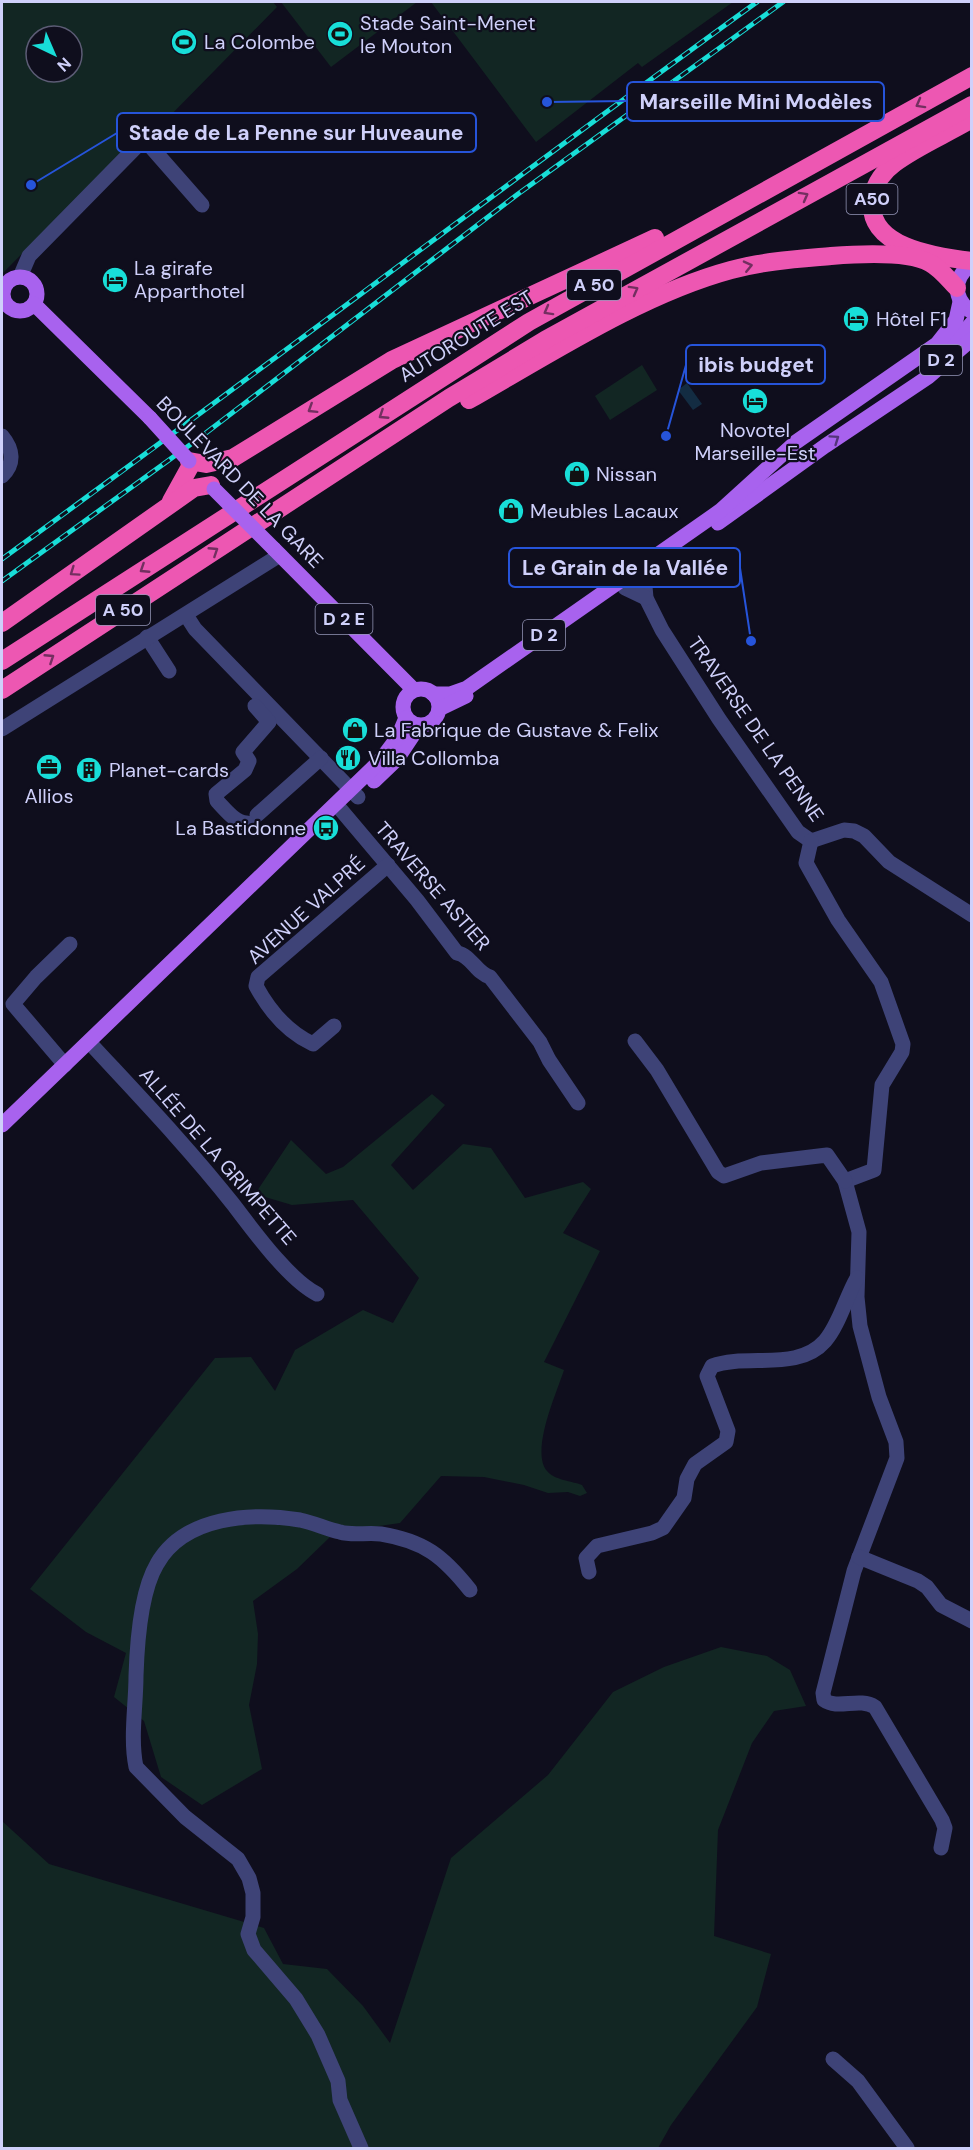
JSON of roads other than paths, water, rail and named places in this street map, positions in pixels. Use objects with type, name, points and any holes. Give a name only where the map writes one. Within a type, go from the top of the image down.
[{"type":"highway","name":"AUTOROUTE EST","points":[[2,661],[529,322],[779,181],[972,76]]},
{"type":"highway","name":"A 50","points":[[2,690],[293,499],[545,340],[972,105]]},
{"type":"highway","name":"A50","points":[[972,119],[895,163],[875,187],[871,203],[873,216],[878,226],[896,243],[948,258],[972,262]]},
{"type":"highway","points":[[166,507],[191,462],[206,464],[233,458],[392,360],[779,181]]},
{"type":"highway","points":[[293,499],[590,332],[692,282],[730,270],[772,261],[849,254],[913,258],[938,269],[963,301]]},
{"type":"highway","points":[[2,622],[194,488],[213,487]]},
{"type":"main road","points":[[963,301],[963,270],[972,262]]},
{"type":"main road","points":[[20,277],[29,279],[36,288],[34,304],[19,311],[5,310],[3,291],[9,281],[20,277]]},
{"type":"main road","name":"D 2","points":[[439,709],[470,695],[625,588],[646,568],[720,511],[796,442],[937,344],[956,320],[963,301]]},
{"type":"main road","name":"BOULEVARD DE LA GARE","points":[[34,304],[150,418],[213,487],[414,690]]},
{"type":"main road","name":"D 2","points":[[904,391],[941,360],[972,323]]},
{"type":"main road","name":"D 2","points":[[433,694],[450,694],[467,688],[944,365],[972,339]]},
{"type":"main road","points":[[720,511],[769,477],[815,438],[908,373]]},
{"type":"main road","points":[[2,1125],[250,889],[355,793],[397,759],[420,726],[435,719],[439,709],[433,694],[421,689],[414,690],[404,699],[402,705],[406,718],[420,726]]},
{"type":"main road","points":[[355,793],[390,749],[406,718]]},
{"type":"street","points":[[20,277],[29,256],[144,139],[202,205]]},
{"type":"street","points":[[2,436],[8,443],[11,466],[2,476]]},
{"type":"street","points":[[2,729],[186,615],[277,552]]},
{"type":"street","name":"TRAVERSE DE LA PENNE","points":[[646,568],[646,598],[662,630],[719,719],[798,832],[811,841],[844,830],[854,831],[864,836],[889,862],[972,915]]},
{"type":"street","points":[[625,588],[646,598]]},
{"type":"street","points":[[186,615],[195,629],[355,793]]},
{"type":"street","points":[[147,638],[169,671]]},
{"type":"street","points":[[252,689],[248,692],[248,698],[269,722],[243,752],[249,761],[245,770],[216,794],[217,801],[242,824],[252,819],[321,758]]},
{"type":"street","name":"TRAVERSE ASTIER","points":[[339,808],[388,865],[457,953],[463,954],[482,975],[490,977],[540,1042],[578,1103]]},
{"type":"street","points":[[811,841],[806,863],[838,920],[881,982],[903,1044],[902,1052],[882,1085],[879,1098],[874,1170],[845,1180]]},
{"type":"street","name":"AVENUE VALPRÉ","points":[[334,1026],[313,1044],[296,1036],[265,1002],[256,986],[258,976],[388,865]]},
{"type":"street","points":[[65,1065],[13,1004],[36,977],[70,944]]},
{"type":"street","points":[[635,1041],[653,1063],[718,1172],[724,1176],[761,1163],[827,1155],[845,1180],[859,1232],[860,1326],[879,1397],[896,1442],[897,1458],[859,1557],[846,1598],[824,1700],[829,1704],[867,1703],[875,1707],[942,1820],[945,1828],[941,1848]]},
{"type":"street","name":"ALLÉE DE LA GRIMPETTE","points":[[89,1042],[182,1144],[252,1230],[304,1287],[317,1294]]},
{"type":"street","points":[[589,1572],[586,1558],[597,1546],[652,1533],[663,1528],[684,1498],[687,1479],[695,1464],[726,1442],[728,1431],[707,1376],[712,1365],[794,1357],[816,1348],[828,1336],[859,1276]]},
{"type":"street","points":[[361,2148],[340,2100],[338,2081],[318,2035],[296,1999],[254,1950],[248,1934],[253,1917],[253,1893],[249,1878],[238,1859],[185,1817],[136,1767],[137,1654],[142,1621],[156,1566],[166,1550],[184,1536],[230,1519],[258,1517],[302,1521],[342,1533],[379,1534],[410,1542],[434,1551],[450,1564],[470,1590]]},
{"type":"street","points":[[859,1557],[918,1581],[927,1587],[941,1605],[972,1621]]},
{"type":"street","points":[[833,2059],[858,2081],[908,2148]]},
{"type":"water","points":[[687,383],[702,404],[693,410],[678,390]]},
{"type":"railway","points":[[2,559],[757,2]]},
{"type":"railway","points":[[2,581],[198,439],[518,194],[783,2]]},
{"type":"place","name":"Stade Saint-Menet le Mouton","points":[[340,34]]},
{"type":"place","name":"La Colombe","points":[[184,42]]},
{"type":"place","name":"Marseille Mini Modèles","points":[[547,102]]},
{"type":"place","name":"Stade de La Penne sur Huveaune","points":[[31,185]]},
{"type":"place","name":"La girafe Apparthotel","points":[[115,280]]},
{"type":"place","name":"Hôtel F1","points":[[856,319]]},
{"type":"place","name":"Novotel Marseille-Est","points":[[755,401]]},
{"type":"place","name":"ibis budget","points":[[666,436]]},
{"type":"place","name":"Nissan","points":[[577,474]]},
{"type":"place","name":"Meubles Lacaux","points":[[511,511]]},
{"type":"place","name":"Le Grain de la Vallée","points":[[751,641]]},
{"type":"place","name":"La Fabrique de Gustave & Felix","points":[[355,730]]},
{"type":"place","name":"Villa Collomba","points":[[348,758]]},
{"type":"place","name":"Allios","points":[[49,767]]},
{"type":"place","name":"Planet-cards","points":[[89,770]]},
{"type":"place","name":"La Bastidonne","points":[[326,828]]}]
